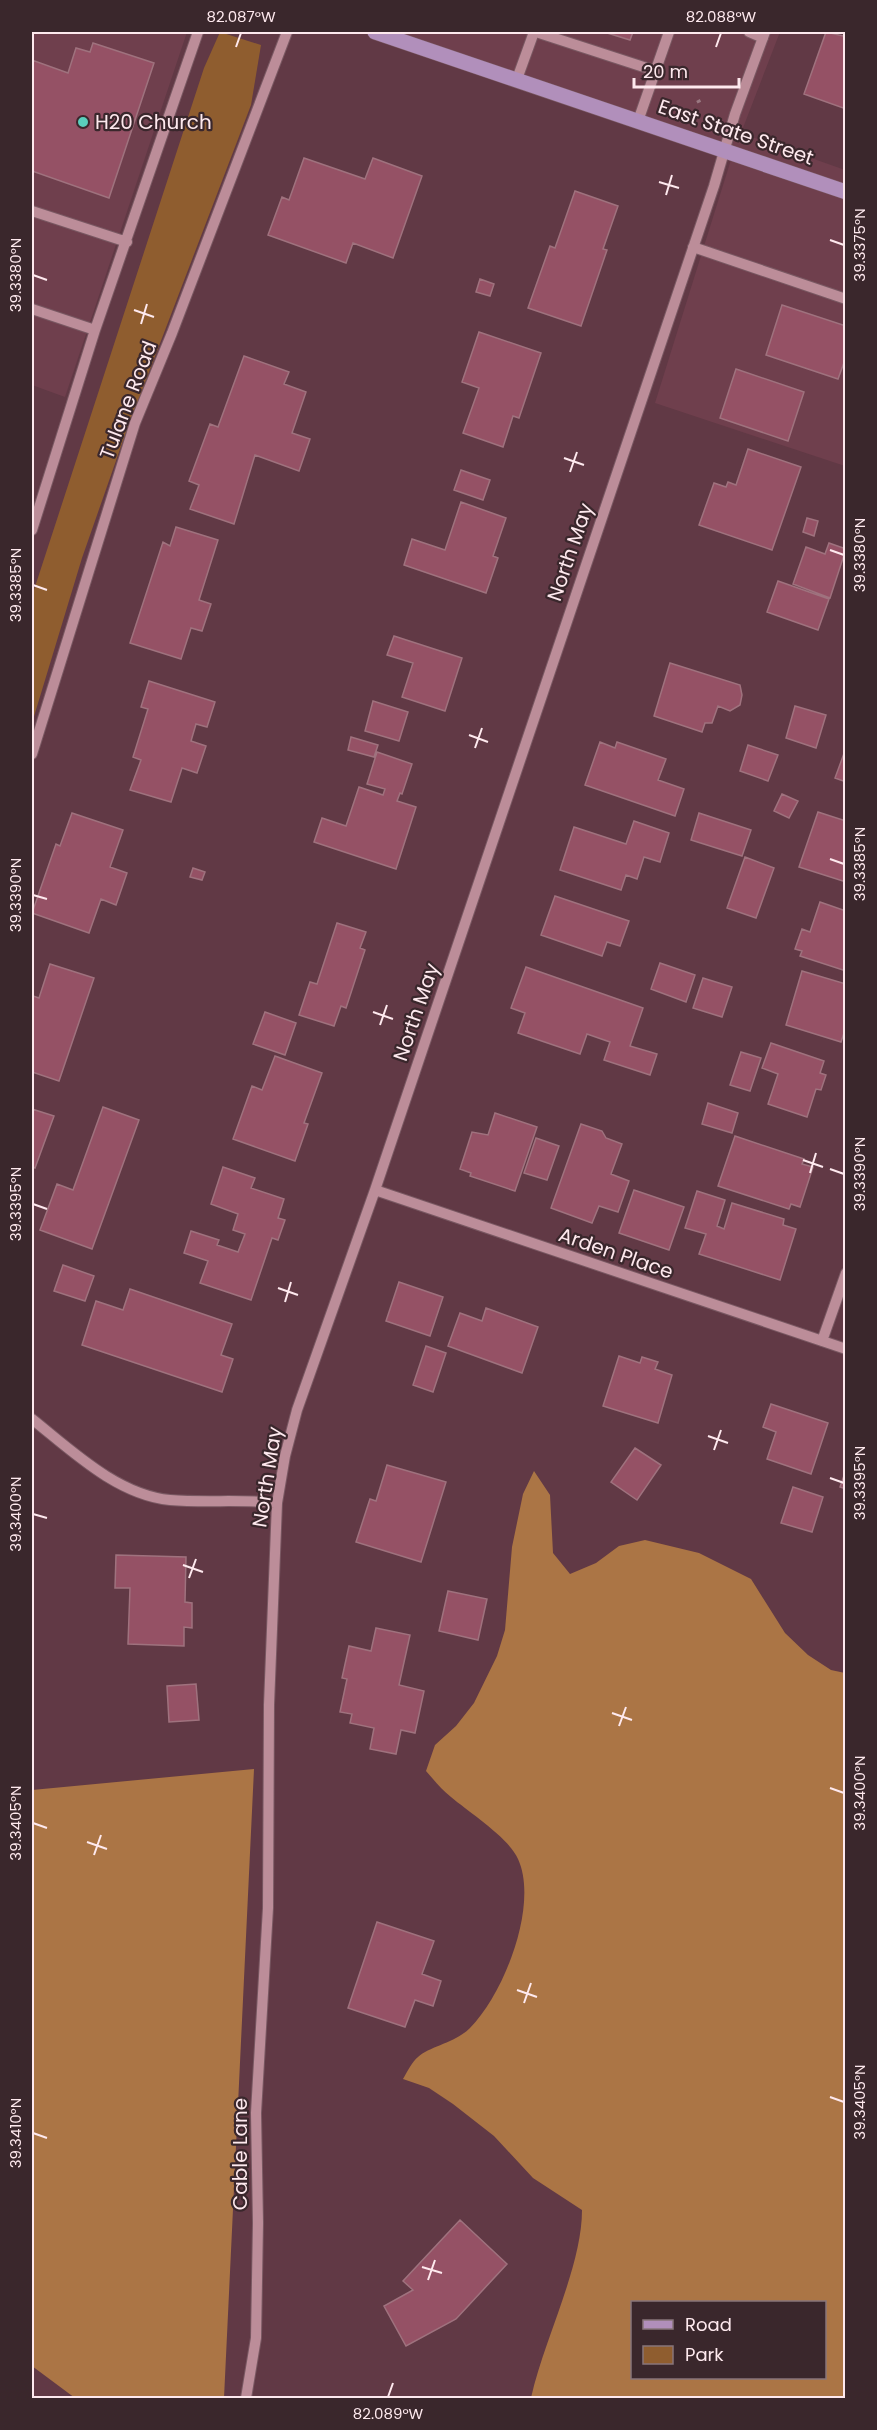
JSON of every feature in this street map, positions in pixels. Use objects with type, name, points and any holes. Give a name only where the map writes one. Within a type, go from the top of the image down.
[{"type":"main road","name":"East State Street","points":[[375,32],[846,192]]},
{"type":"street","points":[[32,530],[95,330],[198,32]]},
{"type":"street","name":"Tulane Road","points":[[32,754],[135,423],[177,322],[287,32]]},
{"type":"street","points":[[517,79],[535,32],[656,71]]},
{"type":"street","points":[[638,120],[669,32]]},
{"type":"street","points":[[749,32],[764,35]]},
{"type":"street","name":"North May","points":[[268,1908],[269,1705],[277,1503],[297,1410],[375,1191],[764,35]]},
{"type":"street","points":[[32,211],[127,242]]},
{"type":"street","points":[[693,247],[846,299]]},
{"type":"street","points":[[32,309],[95,330]]},
{"type":"street","name":"Arden Place","points":[[375,1191],[846,1350]]},
{"type":"street","points":[[822,1341],[846,1273]]},
{"type":"street","points":[[32,1419],[109,1477],[143,1493],[169,1500],[239,1499],[277,1503]]},
{"type":"street","name":"Cable Lane","points":[[246,2398],[256,2338],[258,2223],[256,2113],[268,1908]]},
{"type":"shaded area","points":[[32,32],[187,32],[65,397],[32,385]]},
{"type":"shaded area","points":[[373,32],[780,32],[741,133],[845,170],[845,466],[655,403],[735,147]]},
{"type":"shaded area","points":[[534,1471],[550,1495],[553,1553],[570,1574],[596,1563],[619,1546],[645,1540],[699,1553],[751,1579],[785,1633],[808,1655],[831,1670],[845,1673],[845,2398],[531,2398],[576,2255],[582,2210],[533,2178],[494,2136],[453,2104],[429,2088],[403,2079],[418,2057],[464,2033],[483,2013],[506,1972],[521,1924],[524,1900],[523,1878],[518,1859],[498,1834],[448,1794],[426,1771],[435,1745],[456,1726],[474,1703],[497,1656],[505,1630],[512,1547],[523,1494]]},
{"type":"shaded area","points":[[254,1769],[224,2398],[75,2398],[32,2366],[32,1790]]},
{"type":"green space","points":[[220,32],[261,45],[251,105],[125,435],[82,558],[32,723],[32,596],[204,68]]},
{"type":"building","points":[[604,32],[633,32],[630,40]]},
{"type":"building","points":[[826,32],[843,36],[846,32],[846,109],[804,94]]},
{"type":"building","name":"H20 Church","points":[[93,43],[154,63],[109,198],[32,171],[32,60],[68,73],[76,48],[90,52]]},
{"type":"building","points":[[304,158],[365,179],[373,158],[422,176],[393,258],[353,243],[346,263],[268,235],[282,197],[289,200]]},
{"type":"building","points":[[575,191],[618,206],[603,249],[607,250],[581,326],[528,308],[550,246],[555,248]]},
{"type":"building","points":[[480,279],[494,284],[490,296],[476,292]]},
{"type":"building","points":[[782,305],[846,326],[846,357],[838,379],[766,355]]},
{"type":"building","points":[[479,332],[541,353],[519,418],[513,416],[503,447],[463,433],[479,388],[462,382]]},
{"type":"building","points":[[244,356],[289,372],[284,384],[306,392],[292,433],[310,439],[299,471],[255,455],[234,524],[190,509],[199,485],[189,481],[210,424],[218,427]]},
{"type":"building","points":[[736,369],[804,392],[788,441],[720,418]]},
{"type":"building","points":[[748,449],[801,467],[772,550],[699,525],[714,483],[726,487],[728,482],[736,485]]},
{"type":"building","points":[[461,470],[490,480],[483,500],[454,490]]},
{"type":"building","points":[[461,502],[506,518],[493,556],[498,558],[486,593],[404,565],[412,539],[445,550]]},
{"type":"building","points":[[807,518],[818,521],[814,536],[803,532]]},
{"type":"building","points":[[176,527],[218,540],[199,600],[211,604],[202,631],[191,628],[181,659],[130,643],[163,542],[170,546]]},
{"type":"building","points":[[829,543],[846,549],[830,598],[793,584],[806,547],[825,554]]},
{"type":"building","points":[[778,581],[829,599],[818,630],[767,612]]},
{"type":"building","points":[[394,636],[462,658],[445,711],[402,697],[413,663],[387,655]]},
{"type":"building","points":[[670,663],[740,685],[742,695],[740,705],[730,711],[718,706],[712,723],[705,723],[702,732],[654,716]]},
{"type":"building","points":[[149,681],[215,702],[207,727],[196,724],[191,741],[206,746],[197,773],[182,768],[171,802],[130,790],[141,760],[133,757],[148,709],[141,707]]},
{"type":"building","points":[[373,701],[408,712],[399,741],[365,731]]},
{"type":"building","points":[[795,706],[826,715],[816,748],[786,738]]},
{"type":"building","points":[[351,737],[378,745],[374,757],[348,750]]},
{"type":"building","points":[[600,742],[615,748],[617,742],[666,759],[658,780],[684,789],[675,816],[585,785]]},
{"type":"building","points":[[748,745],[778,755],[768,781],[740,771]]},
{"type":"building","points":[[846,748],[846,782],[835,778]]},
{"type":"building","points":[[377,752],[412,764],[402,794],[400,793],[397,801],[416,807],[396,869],[314,842],[322,818],[346,826],[359,787],[383,795],[385,789],[367,784]]},
{"type":"building","points":[[782,794],[798,801],[789,818],[774,811]]},
{"type":"building","points":[[818,812],[846,821],[846,882],[799,867]]},
{"type":"building","points":[[72,813],[123,830],[110,867],[127,873],[116,905],[101,899],[89,933],[32,913],[56,844],[60,846]]},
{"type":"building","points":[[699,813],[751,830],[742,856],[691,840]]},
{"type":"building","points":[[634,821],[669,833],[660,862],[644,857],[637,879],[626,875],[621,890],[560,870],[574,827],[626,844]]},
{"type":"building","points":[[745,857],[774,868],[756,918],[727,908]]},
{"type":"building","points":[[193,868],[205,872],[202,880],[190,877]]},
{"type":"building","points":[[555,896],[629,921],[620,946],[607,942],[602,956],[541,935]]},
{"type":"building","points":[[820,902],[846,911],[846,971],[800,956],[802,951],[795,949],[802,929],[810,932]]},
{"type":"building","points":[[337,923],[366,932],[360,948],[365,950],[346,1008],[341,1006],[334,1026],[299,1015],[310,982],[317,984]]},
{"type":"building","points":[[660,963],[695,975],[686,1002],[651,989]]},
{"type":"building","points":[[50,964],[94,978],[59,1081],[32,1072],[32,1001],[33,996],[39,998]]},
{"type":"building","points":[[526,967],[643,1008],[630,1046],[657,1054],[650,1075],[604,1060],[610,1042],[587,1034],[580,1054],[518,1033],[525,1013],[511,1008]]},
{"type":"building","points":[[802,971],[846,984],[846,1027],[841,1042],[786,1025]]},
{"type":"building","points":[[703,978],[732,987],[722,1017],[693,1008]]},
{"type":"building","points":[[265,1012],[296,1023],[285,1055],[253,1044]]},
{"type":"building","points":[[771,1043],[824,1061],[820,1073],[826,1075],[821,1090],[816,1089],[807,1117],[768,1104],[778,1074],[762,1068]]},
{"type":"building","points":[[741,1052],[761,1058],[750,1091],[730,1085]]},
{"type":"building","points":[[275,1056],[322,1073],[304,1123],[308,1124],[295,1161],[233,1139],[252,1086],[262,1090]]},
{"type":"building","points":[[708,1103],[738,1113],[732,1133],[702,1124]]},
{"type":"building","points":[[103,1107],[139,1120],[92,1249],[40,1230],[57,1184],[73,1190]]},
{"type":"building","points":[[32,1109],[54,1116],[35,1168],[32,1167]]},
{"type":"building","points":[[495,1113],[537,1127],[515,1191],[470,1176],[471,1173],[460,1169],[472,1132],[488,1135]]},
{"type":"building","points":[[581,1124],[602,1131],[606,1138],[622,1144],[611,1174],[629,1181],[618,1212],[599,1206],[592,1223],[551,1208]]},
{"type":"building","points":[[735,1136],[804,1159],[802,1164],[813,1167],[800,1207],[791,1204],[789,1209],[718,1186]]},
{"type":"building","points":[[536,1138],[559,1146],[547,1180],[524,1173]]},
{"type":"building","points":[[223,1167],[255,1178],[251,1188],[284,1199],[278,1218],[285,1220],[278,1240],[272,1238],[251,1300],[200,1283],[208,1261],[184,1253],[191,1231],[219,1240],[217,1245],[238,1252],[245,1234],[233,1230],[238,1214],[211,1204]]},
{"type":"building","points":[[634,1190],[684,1207],[669,1250],[619,1233]]},
{"type":"building","points":[[697,1191],[725,1200],[717,1226],[724,1229],[732,1203],[784,1219],[783,1225],[796,1229],[780,1280],[699,1254],[706,1234],[685,1228]]},
{"type":"building","points":[[63,1265],[94,1276],[85,1301],[54,1291]]},
{"type":"building","points":[[399,1282],[443,1297],[430,1336],[386,1321]]},
{"type":"building","points":[[130,1289],[232,1324],[221,1355],[233,1359],[222,1392],[82,1345],[96,1301],[123,1310]]},
{"type":"building","points":[[486,1308],[538,1327],[522,1373],[448,1346],[460,1313],[482,1321]]},
{"type":"building","points":[[426,1346],[446,1353],[433,1392],[413,1385]]},
{"type":"building","points":[[619,1356],[640,1363],[642,1357],[658,1362],[655,1369],[672,1375],[658,1423],[603,1406]]},
{"type":"building","points":[[771,1404],[828,1423],[811,1474],[767,1459],[776,1432],[763,1427]]},
{"type":"building","points":[[635,1448],[661,1465],[637,1500],[611,1482]]},
{"type":"building","points":[[387,1465],[446,1482],[421,1562],[356,1542],[370,1499],[376,1501]]},
{"type":"building","points":[[846,1470],[846,1489],[840,1487]]},
{"type":"building","points":[[793,1487],[823,1497],[812,1532],[781,1523]]},
{"type":"building","points":[[116,1555],[186,1557],[185,1602],[192,1603],[192,1628],[184,1627],[184,1646],[128,1644],[130,1588],[115,1588]]},
{"type":"building","points":[[448,1591],[487,1599],[478,1640],[439,1631]]},
{"type":"building","points":[[376,1628],[410,1635],[399,1685],[424,1691],[415,1733],[401,1730],[396,1754],[370,1749],[374,1728],[350,1723],[352,1714],[340,1712],[347,1679],[342,1678],[349,1646],[371,1651]]},
{"type":"building","points":[[196,1684],[199,1720],[169,1722],[167,1686]]},
{"type":"building","points":[[377,1922],[434,1941],[422,1974],[441,1981],[433,2006],[415,2000],[405,2027],[348,2008]]},
{"type":"building","points":[[460,2220],[507,2264],[456,2319],[406,2346],[384,2306],[413,2290],[403,2281]]},
{"type":"place","name":"H20 Church","points":[[83,122]]}]
